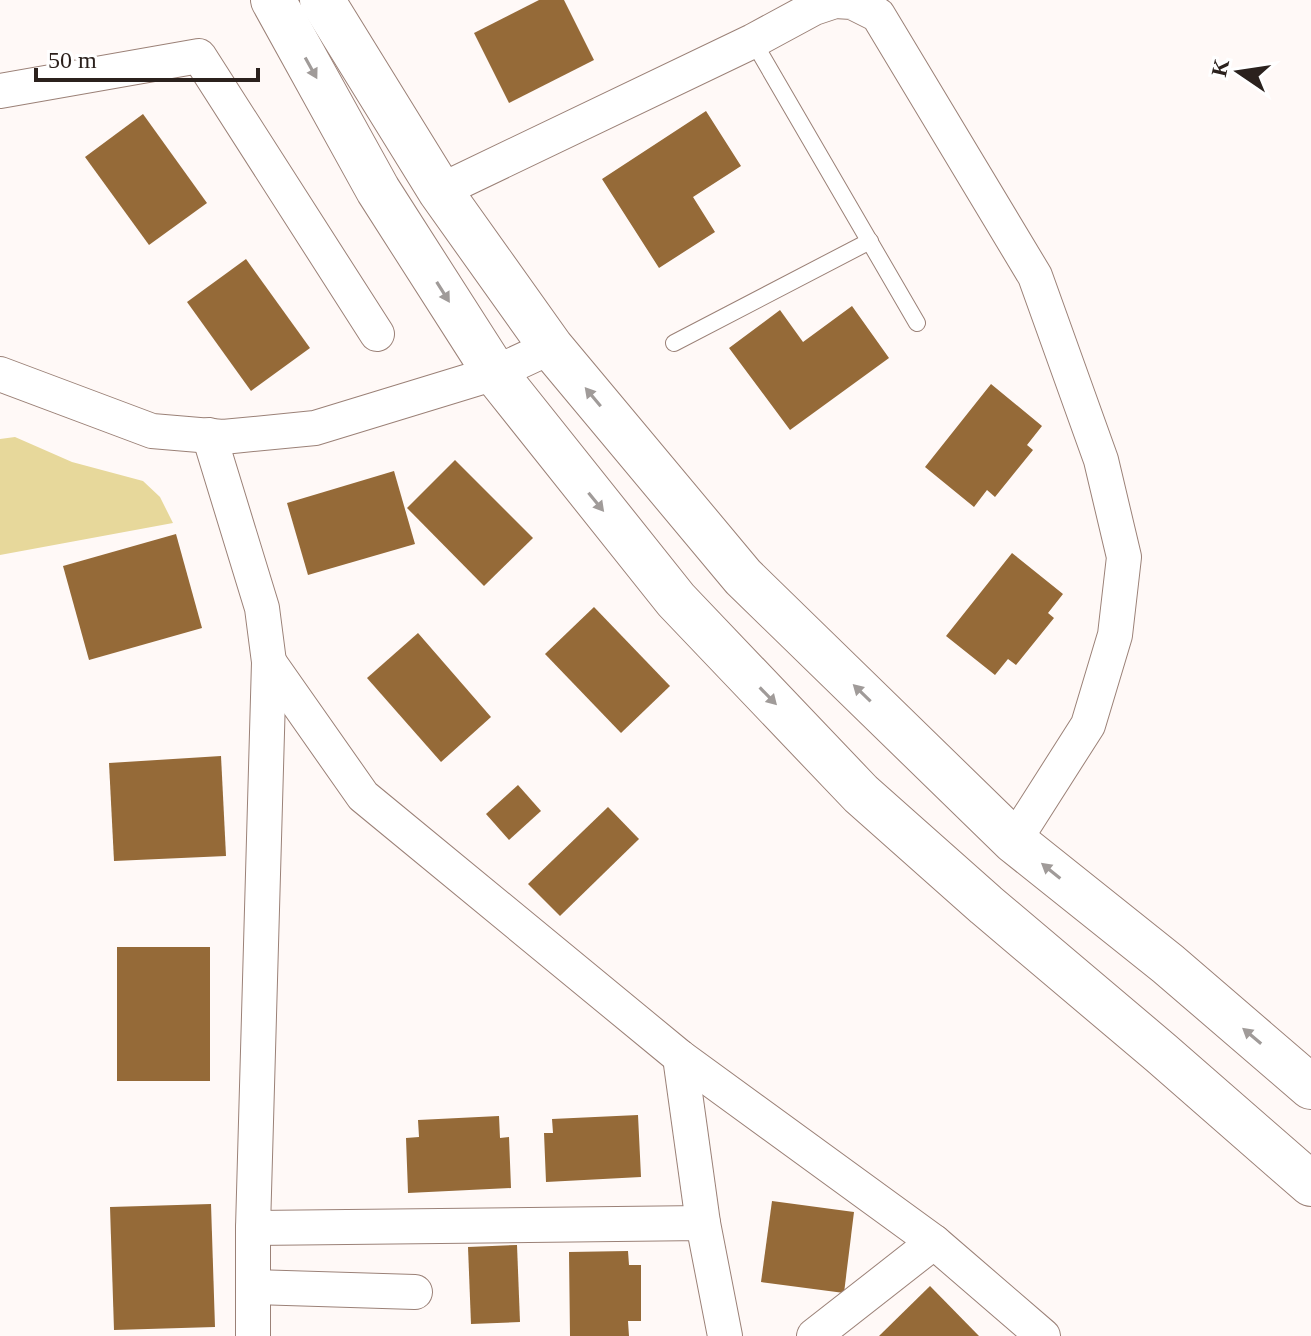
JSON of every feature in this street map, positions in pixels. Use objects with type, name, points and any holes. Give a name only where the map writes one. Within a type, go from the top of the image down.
[{"type":"main road","points":[[273,0],[378,190],[495,373],[676,600],[861,794],[1311,1184]]},
{"type":"main road","points":[[322,0],[440,191],[551,347],[743,577],[1014,841],[1168,964],[1311,1087]]},
{"type":"street","points":[[440,191],[753,41],[814,8],[835,1],[852,2],[878,15],[1035,276],[1101,460],[1124,557],[1115,635],[1088,725],[1014,841]]},
{"type":"street","points":[[0,91],[199,56],[377,334]]},
{"type":"street","points":[[0,374],[152,431],[223,437],[315,428],[495,373],[551,347]]},
{"type":"street","points":[[209,435],[262,608],[269,662],[253,1228],[253,1336]]},
{"type":"street","points":[[269,662],[363,796],[680,1057],[934,1242],[1043,1336]]},
{"type":"street","points":[[680,1057],[703,1223],[725,1336]]},
{"type":"street","points":[[253,1228],[703,1223]]},
{"type":"street","points":[[814,1336],[934,1242]]},
{"type":"street","points":[[253,1287],[415,1292]]},
{"type":"lane","points":[[753,41],[917,323]]},
{"type":"lane","points":[[674,343],[870,241]]},
{"type":"shaded area","points":[[15,437],[72,462],[143,481],[160,497],[173,523],[0,555],[0,439]]},
{"type":"building","points":[[539,0],[564,0],[594,60],[509,103],[474,33]]},
{"type":"building","points":[[706,111],[741,166],[693,197],[715,232],[659,268],[602,179]]},
{"type":"building","points":[[143,114],[207,203],[149,245],[85,157]]},
{"type":"building","points":[[246,259],[310,348],[251,391],[187,302]]},
{"type":"building","points":[[852,306],[889,358],[790,430],[729,348],[780,310],[803,342]]},
{"type":"building","points":[[991,384],[1042,426],[1027,445],[1033,450],[995,497],[987,490],[974,507],[925,467]]},
{"type":"building","points":[[455,460],[533,538],[484,586],[407,508]]},
{"type":"building","points":[[394,471],[415,544],[308,575],[287,503]]},
{"type":"building","points":[[176,534],[202,628],[89,660],[63,566]]},
{"type":"building","points":[[1012,553],[1063,594],[1048,613],[1054,618],[1016,665],[1008,659],[995,675],[946,636]]},
{"type":"building","points":[[594,607],[670,686],[621,733],[545,654]]},
{"type":"building","points":[[418,633],[491,717],[441,762],[367,678]]},
{"type":"building","points":[[221,756],[226,856],[114,861],[109,763]]},
{"type":"building","points":[[518,785],[541,811],[509,840],[486,814]]},
{"type":"building","points":[[608,807],[639,839],[560,916],[528,884]]},
{"type":"building","points":[[117,947],[210,947],[210,1081],[117,1081]]},
{"type":"building","points":[[638,1115],[641,1177],[546,1182],[544,1133],[553,1133],[552,1119]]},
{"type":"building","points":[[499,1116],[500,1138],[509,1137],[511,1188],[408,1193],[406,1138],[419,1137],[418,1120]]},
{"type":"building","points":[[772,1201],[854,1212],[844,1293],[761,1282]]},
{"type":"building","points":[[211,1204],[215,1327],[114,1330],[110,1207]]},
{"type":"building","points":[[517,1245],[520,1322],[471,1324],[468,1247]]},
{"type":"building","points":[[628,1251],[629,1265],[641,1265],[641,1321],[628,1321],[629,1336],[570,1336],[569,1252]]},
{"type":"building","points":[[930,1286],[979,1336],[879,1336]]}]
